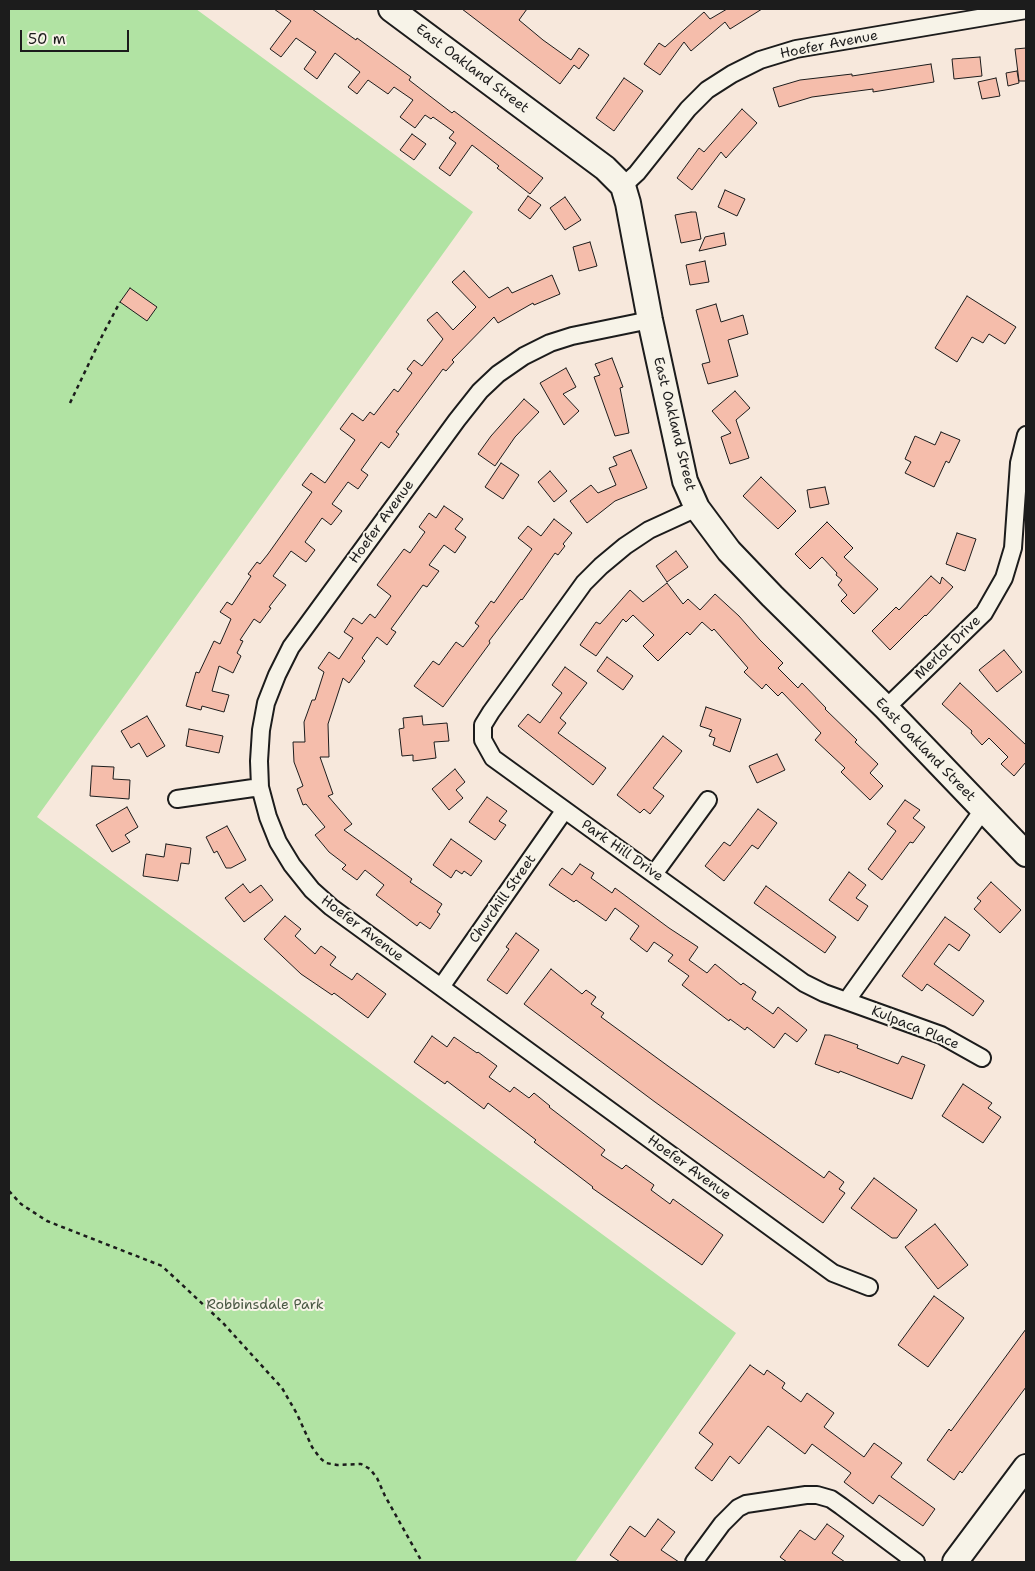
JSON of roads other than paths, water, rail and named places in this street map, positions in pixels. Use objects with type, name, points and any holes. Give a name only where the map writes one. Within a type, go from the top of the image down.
[{"type":"street","name":"East Oakland Street","points":[[391,9],[605,168],[623,186],[685,482],[696,508],[729,551],[886,708],[1026,854]]},
{"type":"street","name":"Hoefer Avenue","points":[[623,186],[637,173],[688,109],[707,90],[732,74],[760,60],[796,49],[1026,10]]},
{"type":"street","name":"Hoefer Avenue","points":[[650,320],[572,336],[550,343],[524,356],[498,374],[480,391],[456,420],[291,648],[277,675],[266,703],[261,730],[260,787],[268,817],[278,842],[292,865],[312,890],[355,925],[833,1273],[869,1287]]},
{"type":"street","name":"Merlot Drive","points":[[886,708],[984,613],[1004,578],[1014,548],[1018,463],[1026,435]]},
{"type":"street","name":"Park Hill Drive","points":[[696,508],[649,530],[625,546],[584,583],[483,725],[483,740],[493,758],[804,983],[824,993],[847,1000]]},
{"type":"street","points":[[177,799],[260,787]]},
{"type":"street","points":[[654,874],[708,800]]},
{"type":"street","points":[[847,1000],[983,810]]},
{"type":"street","name":"Churchill Street","points":[[441,987],[564,811]]},
{"type":"street","name":"Kulpaca Place","points":[[847,1000],[941,1035],[982,1058]]},
{"type":"street","points":[[955,1562],[1026,1467]]},
{"type":"street","points":[[694,1562],[722,1524],[738,1508],[746,1504],[817,1495],[831,1499],[916,1562]]},
{"type":"park label","name":"Robbinsdale Park","points":[[265,1305]]}]
